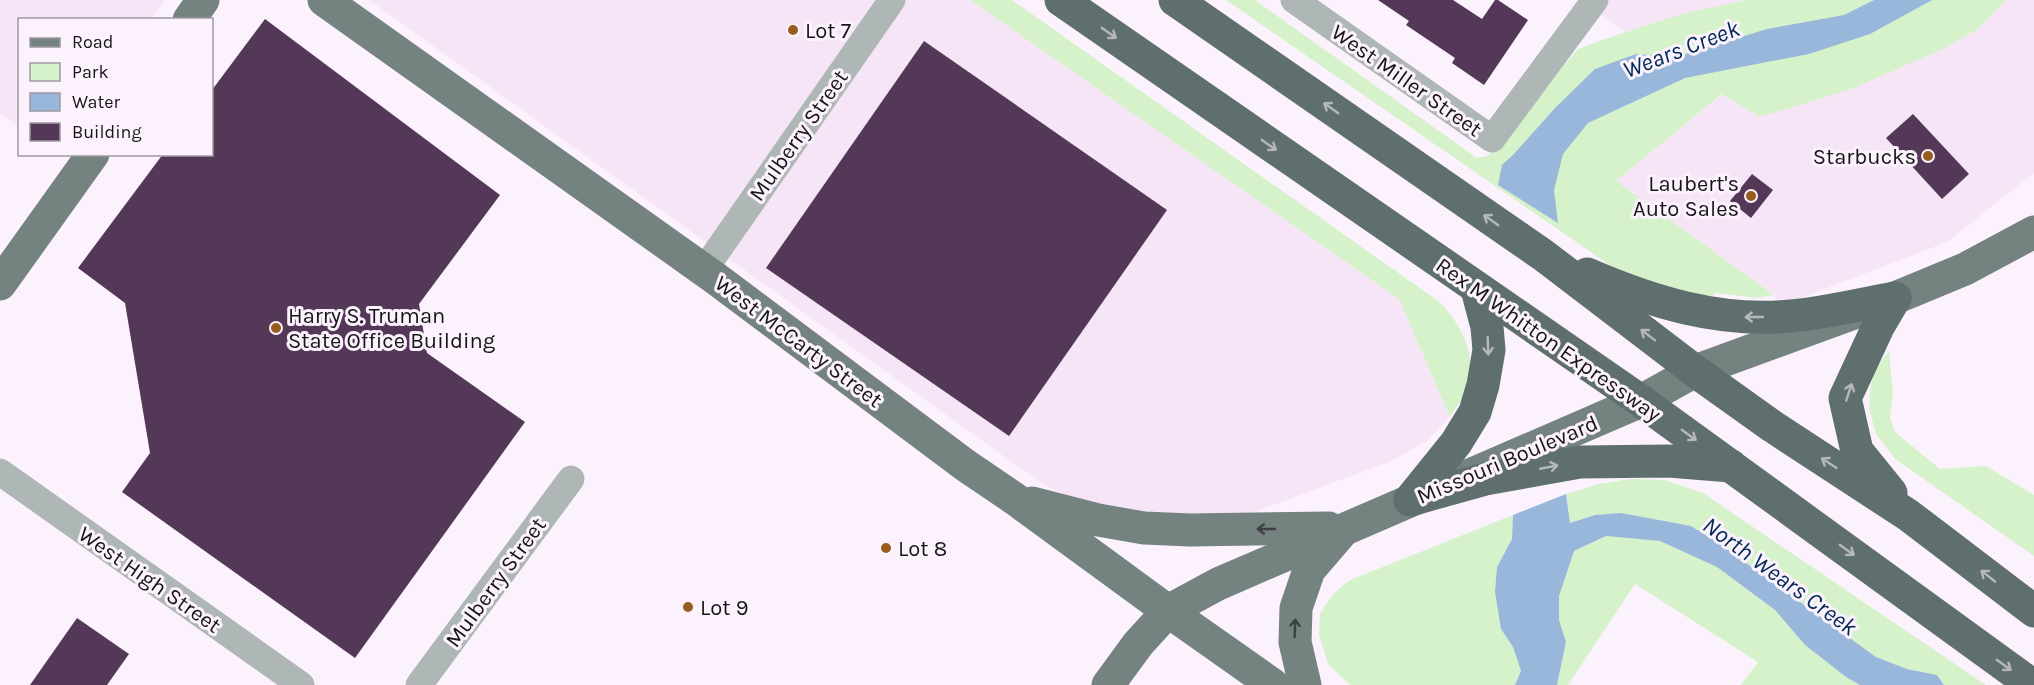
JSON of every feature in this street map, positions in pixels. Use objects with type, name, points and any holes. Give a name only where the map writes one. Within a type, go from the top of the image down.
[{"type":"highway","name":"Rex M Whitton Expressway","points":[[1061,0],[1641,401],[2032,685]]},
{"type":"highway","points":[[1175,0],[1543,255],[1695,371],[1772,426],[1908,515],[2034,611]]},
{"type":"highway","points":[[1543,255],[1628,292],[1681,308],[1724,316],[1750,318],[1792,316],[1895,298]]},
{"type":"highway","points":[[1410,500],[1456,443],[1475,412],[1490,350],[1487,327],[1477,289]]},
{"type":"highway","points":[[1895,298],[1878,327],[1845,398],[1857,451],[1908,515]]},
{"type":"highway","points":[[1410,500],[1485,479],[1580,462],[1669,461],[1732,466]]},
{"type":"main road","points":[[190,18],[203,0]]},
{"type":"main road","name":"West McCarty Street","points":[[324,0],[704,270],[965,465],[1273,685]]},
{"type":"main road","points":[[0,284],[92,156]]},
{"type":"main road","name":"Missouri Boulevard","points":[[1108,685],[1138,645],[1168,611],[1218,584],[1641,401],[1695,371],[1895,298],[1965,269],[2034,232]]},
{"type":"main road","points":[[1015,499],[1098,520],[1144,528],[1190,530],[1345,528]]},
{"type":"main road","points":[[1305,685],[1295,642],[1296,608],[1309,570],[1345,528]]},
{"type":"street","name":"Mulberry Street","points":[[704,270],[892,0]]},
{"type":"street","name":"West Miller Street","points":[[1294,0],[1492,139],[1595,0]]},
{"type":"street","name":"West High Street","points":[[0,472],[301,685]]},
{"type":"street","name":"Mulberry Street","points":[[419,685],[571,479]]},
{"type":"shaded area","points":[[0,0],[165,0],[152,18],[18,18],[18,126],[0,113]]},
{"type":"shaded area","points":[[369,0],[970,0],[1399,299],[1450,417],[1427,441],[1389,462],[1249,514],[1160,521],[1072,500],[1041,483]]},
{"type":"shaded area","points":[[1608,0],[1746,0],[1685,13],[1625,32],[1599,13]]},
{"type":"shaded area","points":[[2006,0],[2034,0],[2034,173],[1947,242],[1778,305],[1774,295],[1616,181],[1723,94],[1760,117],[1854,87],[1945,48],[1978,29]]},
{"type":"green space","points":[[970,0],[1012,0],[1441,303],[1466,342],[1471,365],[1466,393],[1450,417],[1399,299]]},
{"type":"green space","points":[[1226,0],[1255,0],[1477,158],[1488,156],[1520,115],[1578,49],[1685,13],[1746,0],[2006,0],[1978,29],[1945,48],[1854,88],[1760,117],[1722,94],[1616,181],[1774,295],[1758,298],[1715,293],[1709,300],[1693,298],[1611,266]]},
{"type":"green space","points":[[1889,351],[1893,394],[1890,417],[1895,432],[1940,469],[1986,466],[2034,495],[2034,556],[1895,459],[1876,434],[1869,409],[1871,384],[1876,368]]},
{"type":"green space","points":[[1630,479],[1664,480],[1703,493],[1986,685],[1944,685],[1937,675],[1907,669],[1876,657],[1717,542],[1691,526],[1595,515],[1570,523],[1566,494],[1598,484]]},
{"type":"green space","points":[[1513,515],[1512,539],[1497,567],[1501,629],[1513,647],[1521,671],[1515,685],[1350,685],[1328,664],[1319,635],[1320,614],[1333,594],[1350,580]]},
{"type":"green space","points":[[1606,536],[1660,541],[1717,567],[1775,610],[1805,645],[1860,685],[1741,685],[1758,662],[1635,584],[1568,685],[1557,685],[1566,642],[1559,620],[1559,596],[1574,551]]},
{"type":"water","points":[[1874,0],[1932,0],[1870,34],[1809,54],[1685,78],[1588,123],[1563,154],[1554,190],[1558,223],[1498,185],[1502,165],[1595,69],[1636,54],[1676,57],[1767,29],[1844,15]]},
{"type":"water","points":[[1566,494],[1570,523],[1595,515],[1621,513],[1691,526],[1717,542],[1876,657],[1907,669],[1937,675],[1944,685],[1860,685],[1805,645],[1775,610],[1717,567],[1660,541],[1606,536],[1574,551],[1559,596],[1559,620],[1566,642],[1557,685],[1515,685],[1521,671],[1513,647],[1501,629],[1495,592],[1497,567],[1512,539],[1513,515]]},
{"type":"building","points":[[1378,0],[1453,0],[1482,19],[1495,0],[1498,0],[1528,20],[1484,85],[1452,63],[1455,58],[1406,25],[1409,21]]},
{"type":"building","name":"Harry S. Truman State Office Building","points":[[265,19],[500,195],[419,304],[427,353],[525,422],[355,658],[122,492],[150,453],[125,303],[78,268],[162,156],[213,156],[213,89]]},
{"type":"building","points":[[924,41],[1167,210],[1009,436],[766,268]]},
{"type":"building","name":"Starbucks","points":[[1913,114],[1969,174],[1942,199],[1886,138]]},
{"type":"building","name":"Laubert's Auto Sales","points":[[1752,174],[1773,190],[1751,218],[1730,201]]},
{"type":"building","points":[[77,618],[129,654],[107,685],[30,685]]},
{"type":"place","name":"Lot 7","points":[[793,30]]},
{"type":"place","name":"Starbucks","points":[[1928,156]]},
{"type":"place","name":"Laubert's Auto Sales","points":[[1751,196]]},
{"type":"place","name":"Harry S. Truman State Office Building","points":[[276,328]]},
{"type":"place","name":"Lot 8","points":[[886,548]]},
{"type":"place","name":"Lot 9","points":[[688,607]]},
{"type":"water label","name":"Wears Creek","points":[[1681,49]]},
{"type":"water label","name":"North Wears Creek","points":[[1780,576]]}]
